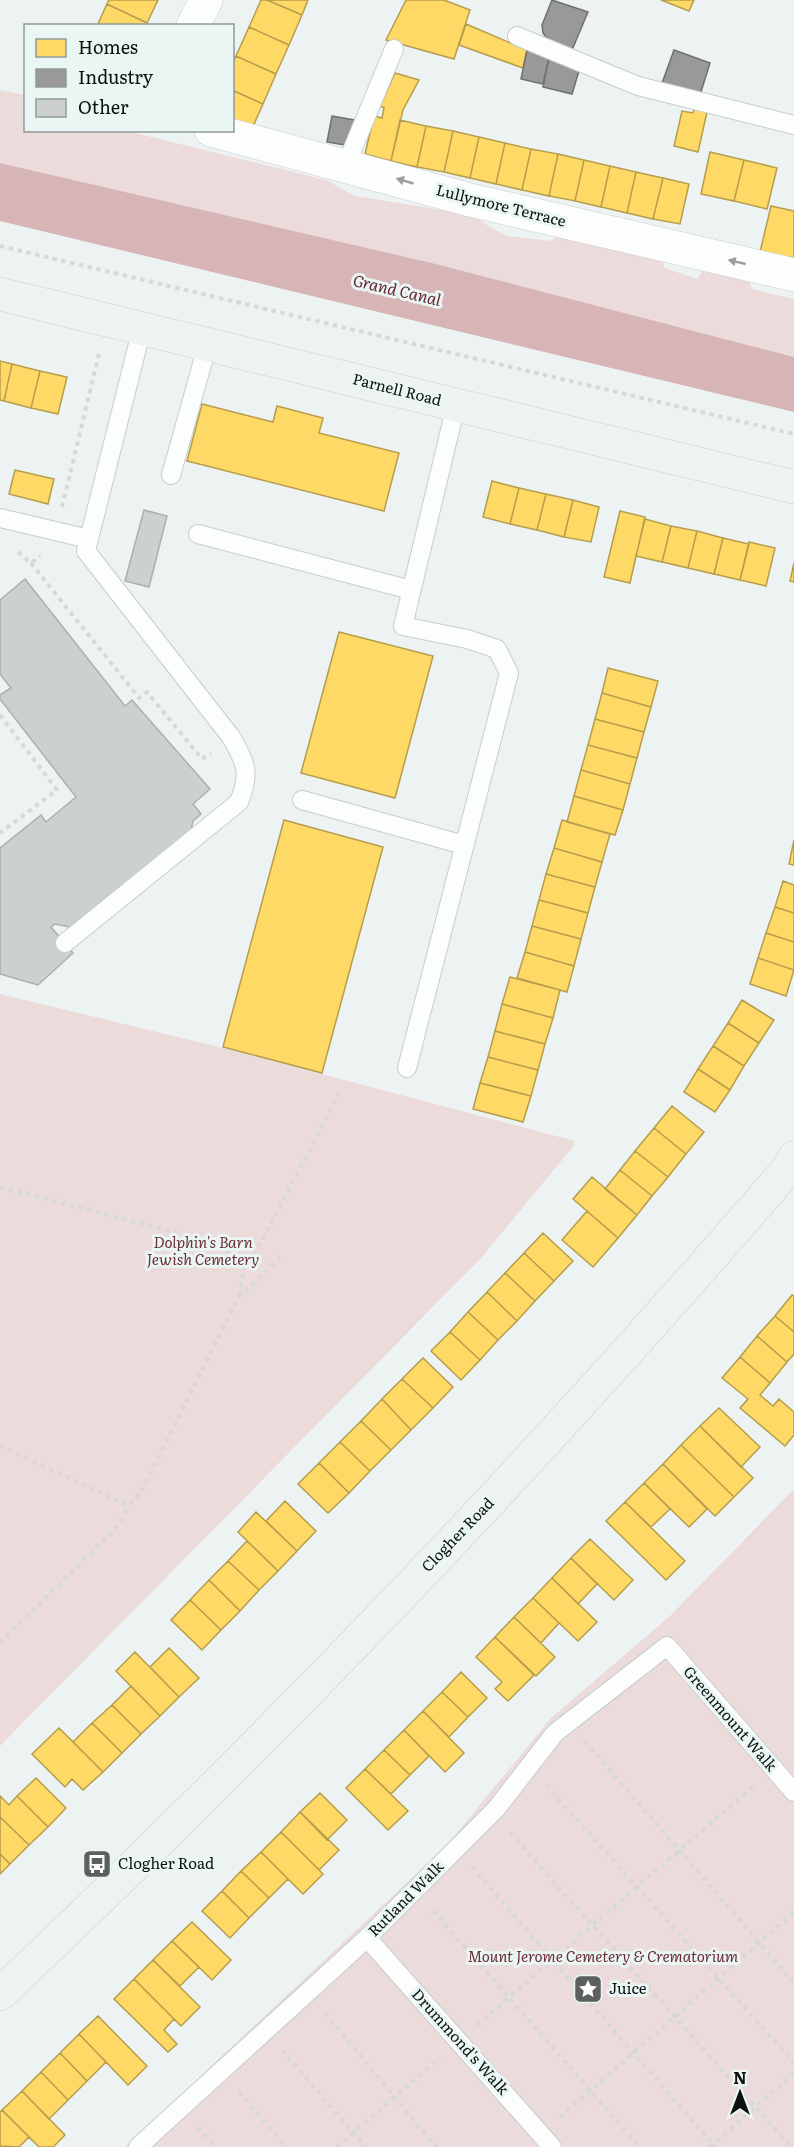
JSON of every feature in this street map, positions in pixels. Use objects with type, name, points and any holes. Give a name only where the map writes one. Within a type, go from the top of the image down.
[{"type":"street","points":[[194,24],[206,0]]},
{"type":"street","name":"Lullymore Terrace","points":[[219,132],[470,200],[794,275]]},
{"type":"street","name":"Parnell Road","points":[[0,294],[794,487]]},
{"type":"street","name":"Clogher Road","points":[[0,1994],[109,1891],[484,1509],[677,1298],[787,1170],[794,1158]]},
{"type":"lane","points":[[517,36],[638,86],[794,125]]},
{"type":"lane","points":[[346,165],[394,49]]},
{"type":"lane","points":[[65,943],[239,801],[247,782],[243,758],[231,737],[86,550],[142,328]]},
{"type":"lane","points":[[171,475],[208,343]]},
{"type":"lane","points":[[407,1068],[509,673],[497,650],[467,639],[403,626],[456,405]]},
{"type":"lane","points":[[0,518],[89,539]]},
{"type":"lane","points":[[198,534],[411,590]]},
{"type":"lane","points":[[302,800],[464,845]]},
{"type":"lane","name":"Rutland Walk","points":[[138,2147],[367,1938],[492,1813],[555,1733],[667,1646]]},
{"type":"lane","name":"Greenmount Walk","points":[[667,1646],[794,1792]]},
{"type":"lane","name":"Drummond's Walk","points":[[367,1938],[546,2140]]},
{"type":"path","points":[[0,246],[794,434]]},
{"type":"path","points":[[62,509],[100,350]]},
{"type":"path","points":[[31,563],[139,698],[147,692],[202,759],[231,737]]},
{"type":"path","points":[[0,715],[57,790],[0,833]]},
{"type":"path","points":[[0,1643],[117,1527],[143,1488],[238,1298],[245,1264],[255,1252],[339,1094]]},
{"type":"path","points":[[0,1186],[216,1243],[245,1264]]},
{"type":"path","points":[[238,1298],[281,1256]]},
{"type":"path","points":[[0,1446],[129,1506]]},
{"type":"path","points":[[571,1721],[597,1759],[794,1983]]},
{"type":"path","points":[[529,1767],[638,1886],[794,2063]]},
{"type":"path","points":[[337,2147],[774,1768]]},
{"type":"path","points":[[492,1813],[791,2147]]},
{"type":"path","points":[[456,1849],[712,2146],[794,2073]]},
{"type":"path","points":[[414,1890],[640,2147]]},
{"type":"path","points":[[546,2140],[590,2091],[794,1912]]},
{"type":"path","points":[[308,1992],[436,2147]]},
{"type":"path","points":[[265,2031],[366,2147]]},
{"type":"path","points":[[220,2071],[287,2147]]},
{"type":"green space","points":[[0,90],[24,95],[24,132],[131,132],[326,180],[355,196],[474,215],[491,228],[508,236],[551,241],[563,233],[663,257],[664,268],[698,279],[703,268],[748,278],[752,289],[794,299],[794,357],[436,264],[0,163]]},
{"type":"green space","name":"Dolphin's Barn Jewish Cemetery","points":[[0,994],[215,1046],[575,1141],[572,1148],[481,1258],[0,1746]]},
{"type":"green space","name":"Mount Jerome Cemetery & Crematorium","points":[[794,1489],[794,2147],[125,2147],[447,1845],[550,1719],[670,1616]]},
{"type":"water","name":"Grand Canal","points":[[0,163],[436,264],[794,357],[794,412],[0,221]]},
{"type":"building: Homes","points":[[109,0],[158,0],[147,23],[107,4]]},
{"type":"building: Homes","points":[[261,0],[267,0],[302,15],[289,45],[249,27]]},
{"type":"building: Homes","points":[[267,0],[308,0],[302,15]]},
{"type":"building: Homes","points":[[406,0],[444,0],[470,10],[454,59],[386,40]]},
{"type":"building: Homes","points":[[661,0],[694,0],[689,11]]},
{"type":"building: Homes","points":[[107,4],[147,23],[147,24],[98,24]]},
{"type":"building: Homes","points":[[466,24],[527,50],[523,68],[459,45]]},
{"type":"building: Homes","points":[[249,27],[289,45],[276,74],[236,56]]},
{"type":"building: Homes","points":[[236,56],[276,74],[263,104],[234,91]]},
{"type":"building: Homes","points":[[395,73],[419,80],[403,110],[391,161],[365,154],[374,116],[382,118],[384,108],[380,106]]},
{"type":"building: Homes","points":[[234,91],[263,104],[250,133],[234,126]]},
{"type":"building: Homes","points":[[694,109],[707,112],[698,152],[674,146],[682,111],[693,113]]},
{"type":"building: Homes","points":[[400,120],[426,126],[417,167],[391,161]]},
{"type":"building: Homes","points":[[426,126],[453,131],[444,172],[417,167]]},
{"type":"building: Homes","points":[[453,131],[479,137],[470,178],[444,172]]},
{"type":"building: Homes","points":[[479,137],[505,143],[496,184],[470,178]]},
{"type":"building: Homes","points":[[505,143],[531,149],[522,190],[496,184]]},
{"type":"building: Homes","points":[[531,149],[558,154],[549,196],[522,190]]},
{"type":"building: Homes","points":[[710,152],[744,160],[734,201],[701,194]]},
{"type":"building: Homes","points":[[558,154],[584,160],[575,201],[549,196]]},
{"type":"building: Homes","points":[[584,160],[610,166],[601,207],[575,201]]},
{"type":"building: Homes","points":[[744,160],[777,168],[767,209],[734,201]]},
{"type":"building: Homes","points":[[610,166],[636,172],[627,213],[601,207]]},
{"type":"building: Homes","points":[[636,172],[663,178],[653,219],[627,213]]},
{"type":"building: Homes","points":[[663,178],[689,184],[680,224],[653,219]]},
{"type":"building: Homes","points":[[771,206],[794,211],[794,258],[760,252]]},
{"type":"building: Homes","points":[[0,361],[12,364],[4,401],[0,400]]},
{"type":"building: Homes","points":[[12,364],[40,371],[31,408],[4,401]]},
{"type":"building: Homes","points":[[40,371],[67,377],[58,414],[31,408]]},
{"type":"building: Homes","points":[[202,404],[273,422],[277,406],[323,418],[319,433],[399,453],[384,511],[187,461]]},
{"type":"building: Homes","points":[[15,470],[54,479],[48,504],[9,494]]},
{"type":"building: Homes","points":[[492,481],[519,488],[510,524],[483,517]]},
{"type":"building: Homes","points":[[519,488],[546,494],[537,530],[510,524]]},
{"type":"building: Homes","points":[[546,494],[573,500],[564,537],[537,530]]},
{"type":"building: Homes","points":[[573,500],[599,507],[591,542],[564,537]]},
{"type":"building: Homes","points":[[620,511],[645,517],[630,583],[604,577]]},
{"type":"building: Homes","points":[[645,519],[671,526],[662,562],[636,556]]},
{"type":"building: Homes","points":[[671,526],[697,531],[688,568],[662,562]]},
{"type":"building: Homes","points":[[697,531],[723,538],[714,574],[688,568]]},
{"type":"building: Homes","points":[[723,538],[749,544],[740,580],[714,574]]},
{"type":"building: Homes","points":[[749,542],[775,548],[766,586],[740,580]]},
{"type":"building: Homes","points":[[794,563],[794,582],[790,581]]},
{"type":"building: Homes","points":[[339,632],[433,656],[395,798],[301,773]]},
{"type":"building: Homes","points":[[608,668],[658,681],[651,707],[602,693]]},
{"type":"building: Homes","points":[[602,693],[651,707],[644,732],[595,719]]},
{"type":"building: Homes","points":[[595,719],[644,732],[637,758],[588,745]]},
{"type":"building: Homes","points":[[588,745],[637,758],[630,784],[581,770]]},
{"type":"building: Homes","points":[[581,770],[630,784],[623,810],[574,796]]},
{"type":"building: Homes","points":[[574,796],[623,810],[615,835],[567,822]]},
{"type":"building: Homes","points":[[284,820],[383,847],[322,1073],[223,1047]]},
{"type":"building: Homes","points":[[562,820],[610,834],[602,862],[554,848]]},
{"type":"building: Homes","points":[[794,840],[794,865],[789,864]]},
{"type":"building: Homes","points":[[554,848],[602,862],[595,887],[546,874]]},
{"type":"building: Homes","points":[[546,874],[595,887],[588,913],[539,900]]},
{"type":"building: Homes","points":[[783,881],[794,885],[794,913],[775,907]]},
{"type":"building: Homes","points":[[539,900],[588,913],[581,939],[532,926]]},
{"type":"building: Homes","points":[[775,907],[794,913],[794,942],[766,933]]},
{"type":"building: Homes","points":[[532,926],[581,939],[574,966],[525,952]]},
{"type":"building: Homes","points":[[766,933],[794,942],[794,970],[758,958]]},
{"type":"building: Homes","points":[[525,952],[574,966],[567,992],[517,978]]},
{"type":"building: Homes","points":[[758,958],[794,970],[786,996],[750,984]]},
{"type":"building: Homes","points":[[510,977],[560,990],[553,1018],[502,1004]]},
{"type":"building: Homes","points":[[742,1000],[774,1020],[759,1043],[728,1023]]},
{"type":"building: Homes","points":[[502,1004],[553,1018],[545,1044],[495,1031]]},
{"type":"building: Homes","points":[[728,1023],[759,1043],[744,1066],[713,1046]]},
{"type":"building: Homes","points":[[495,1031],[545,1044],[538,1070],[488,1057]]},
{"type":"building: Homes","points":[[713,1046],[744,1066],[730,1090],[698,1069]]},
{"type":"building: Homes","points":[[488,1057],[538,1070],[531,1096],[480,1083]]},
{"type":"building: Homes","points":[[698,1069],[730,1090],[715,1112],[684,1092]]},
{"type":"building: Homes","points":[[480,1083],[531,1096],[523,1122],[473,1109]]},
{"type":"building: Homes","points":[[672,1106],[704,1132],[686,1154],[654,1128]]},
{"type":"building: Homes","points":[[654,1128],[686,1154],[668,1177],[635,1151]]},
{"type":"building: Homes","points":[[635,1151],[668,1177],[652,1196],[620,1170]]},
{"type":"building: Homes","points":[[620,1170],[652,1196],[637,1215],[605,1189]]},
{"type":"building: Homes","points":[[592,1177],[637,1215],[618,1238],[573,1199]]},
{"type":"building: Homes","points":[[587,1211],[618,1238],[593,1267],[562,1240]]},
{"type":"building: Homes","points":[[543,1233],[573,1261],[554,1281],[524,1253]]},
{"type":"building: Homes","points":[[524,1253],[554,1281],[535,1301],[505,1273]]},
{"type":"building: Homes","points":[[505,1273],[535,1301],[517,1321],[487,1292]]},
{"type":"building: Homes","points":[[487,1292],[517,1321],[498,1340],[468,1312]]},
{"type":"building: Homes","points":[[792,1295],[794,1296],[794,1332],[775,1316]]},
{"type":"building: Homes","points":[[468,1312],[498,1340],[480,1360],[450,1332]]},
{"type":"building: Homes","points":[[775,1316],[794,1332],[794,1354],[787,1362],[757,1336]]},
{"type":"building: Homes","points":[[450,1332],[480,1360],[461,1380],[431,1351]]},
{"type":"building: Homes","points":[[757,1336],[787,1362],[770,1383],[740,1357]]},
{"type":"building: Homes","points":[[740,1357],[770,1383],[760,1395],[773,1406],[779,1399],[794,1412],[794,1435],[785,1446],[740,1408],[748,1399],[722,1378]]},
{"type":"building: Homes","points":[[423,1358],[453,1387],[433,1408],[402,1379]]},
{"type":"building: Homes","points":[[402,1379],[433,1408],[411,1430],[382,1399]]},
{"type":"building: Homes","points":[[382,1399],[411,1430],[391,1450],[361,1421]]},
{"type":"building: Homes","points":[[719,1408],[760,1447],[741,1467],[700,1426]]},
{"type":"building: Homes","points":[[361,1421],[391,1450],[370,1471],[340,1442]]},
{"type":"building: Homes","points":[[700,1426],[753,1478],[734,1497],[681,1445]]},
{"type":"building: Homes","points":[[340,1442],[370,1471],[349,1493],[319,1463]]},
{"type":"building: Homes","points":[[681,1445],[734,1497],[715,1516],[663,1464]]},
{"type":"building: Homes","points":[[319,1463],[349,1493],[328,1513],[298,1484]]},
{"type":"building: Homes","points":[[663,1464],[707,1509],[689,1527],[644,1483]]},
{"type":"building: Homes","points":[[644,1483],[670,1509],[651,1527],[625,1502]]},
{"type":"building: Homes","points":[[285,1501],[316,1531],[297,1551],[266,1521]]},
{"type":"building: Homes","points":[[625,1502],[685,1561],[666,1580],[606,1521]]},
{"type":"building: Homes","points":[[256,1512],[297,1551],[278,1571],[238,1532]]},
{"type":"building: Homes","points":[[590,1539],[633,1580],[614,1600],[571,1558]]},
{"type":"building: Homes","points":[[247,1541],[278,1571],[259,1590],[228,1561]]},
{"type":"building: Homes","points":[[571,1558],[597,1584],[578,1604],[552,1578]]},
{"type":"building: Homes","points":[[228,1561],[259,1590],[240,1611],[209,1580]]},
{"type":"building: Homes","points":[[552,1578],[597,1622],[578,1641],[533,1598]]},
{"type":"building: Homes","points":[[209,1580],[240,1611],[221,1630],[190,1600]]},
{"type":"building: Homes","points":[[533,1598],[559,1623],[541,1643],[514,1617]]},
{"type":"building: Homes","points":[[190,1600],[221,1630],[202,1650],[171,1620]]},
{"type":"building: Homes","points":[[514,1617],[555,1657],[536,1676],[495,1637]]},
{"type":"building: Homes","points":[[495,1637],[534,1675],[508,1701],[495,1689],[502,1682],[476,1657]]},
{"type":"building: Homes","points":[[169,1648],[199,1678],[179,1697],[150,1667]]},
{"type":"building: Homes","points":[[135,1652],[179,1697],[160,1716],[116,1671]]},
{"type":"building: Homes","points":[[461,1672],[487,1698],[468,1717],[442,1692]]},
{"type":"building: Homes","points":[[131,1686],[160,1716],[141,1734],[112,1705]]},
{"type":"building: Homes","points":[[442,1692],[468,1717],[449,1737],[423,1711]]},
{"type":"building: Homes","points":[[112,1705],[141,1734],[122,1753],[92,1723]]},
{"type":"building: Homes","points":[[423,1711],[464,1753],[445,1772],[404,1730]]},
{"type":"building: Homes","points":[[92,1723],[122,1753],[103,1772],[73,1742]]},
{"type":"building: Homes","points":[[59,1728],[103,1772],[83,1790],[72,1779],[65,1787],[32,1754]]},
{"type":"building: Homes","points":[[404,1730],[429,1756],[410,1775],[384,1750]]},
{"type":"building: Homes","points":[[384,1750],[410,1775],[391,1794],[365,1769]]},
{"type":"building: Homes","points":[[365,1769],[408,1811],[388,1830],[346,1788]]},
{"type":"building: Homes","points":[[36,1778],[66,1808],[48,1827],[17,1796]]},
{"type":"building: Homes","points":[[320,1793],[347,1820],[327,1840],[300,1812]]},
{"type":"building: Homes","points":[[0,1796],[9,1805],[17,1796],[48,1827],[29,1845],[0,1817]]},
{"type":"building: Homes","points":[[300,1812],[339,1850],[319,1870],[281,1832]]},
{"type":"building: Homes","points":[[0,1817],[29,1845],[10,1864],[0,1854]]},
{"type":"building: Homes","points":[[281,1832],[323,1874],[303,1894],[261,1852]]},
{"type":"building: Homes","points":[[261,1852],[288,1879],[269,1898],[241,1871]]},
{"type":"building: Homes","points":[[0,1854],[10,1864],[0,1874]]},
{"type":"building: Homes","points":[[241,1871],[269,1898],[249,1918],[222,1891]]},
{"type":"building: Homes","points":[[222,1891],[249,1918],[230,1938],[202,1911]]},
{"type":"building: Homes","points":[[192,1922],[231,1960],[212,1980],[172,1941]]},
{"type":"building: Homes","points":[[172,1941],[199,1967],[180,1986],[153,1960]]},
{"type":"building: Homes","points":[[153,1960],[200,2007],[181,2026],[134,1979]]},
{"type":"building: Homes","points":[[134,1979],[174,2019],[164,2030],[177,2044],[168,2052],[114,1999]]},
{"type":"building: Homes","points":[[98,2016],[147,2066],[128,2085],[79,2034]]},
{"type":"building: Homes","points":[[79,2034],[106,2062],[87,2081],[60,2053]]},
{"type":"building: Homes","points":[[60,2053],[87,2081],[68,2100],[41,2072]]},
{"type":"building: Homes","points":[[41,2072],[68,2100],[49,2119],[22,2091]]},
{"type":"building: Homes","points":[[22,2091],[65,2135],[53,2147],[39,2147],[2,2110]]},
{"type":"building: Homes","points":[[2,2110],[29,2137],[19,2147],[0,2146],[0,2112]]},
{"type":"building: Industry","points":[[552,0],[588,12],[572,50],[549,41],[543,33],[542,25]]},
{"type":"building: Industry","points":[[527,50],[549,58],[543,84],[521,79]]},
{"type":"building: Industry","points":[[674,50],[710,63],[700,95],[661,86]]},
{"type":"building: Industry","points":[[549,58],[579,71],[572,94],[543,87]]},
{"type":"building: Industry","points":[[332,116],[355,120],[344,145],[327,142]]},
{"type":"building: Other","points":[[144,510],[167,516],[149,587],[125,581]]},
{"type":"building: Other","points":[[25,579],[125,706],[132,700],[210,789],[193,804],[201,814],[193,821],[191,830],[70,927],[55,924],[51,927],[73,953],[38,985],[0,974],[0,848],[41,815],[46,822],[76,797],[0,699],[0,695],[11,688],[0,674],[0,600]]},
{"type":"place","name":"Clogher Road","points":[[97,1864]]},
{"type":"place","name":"Juice","points":[[588,1989]]}]
